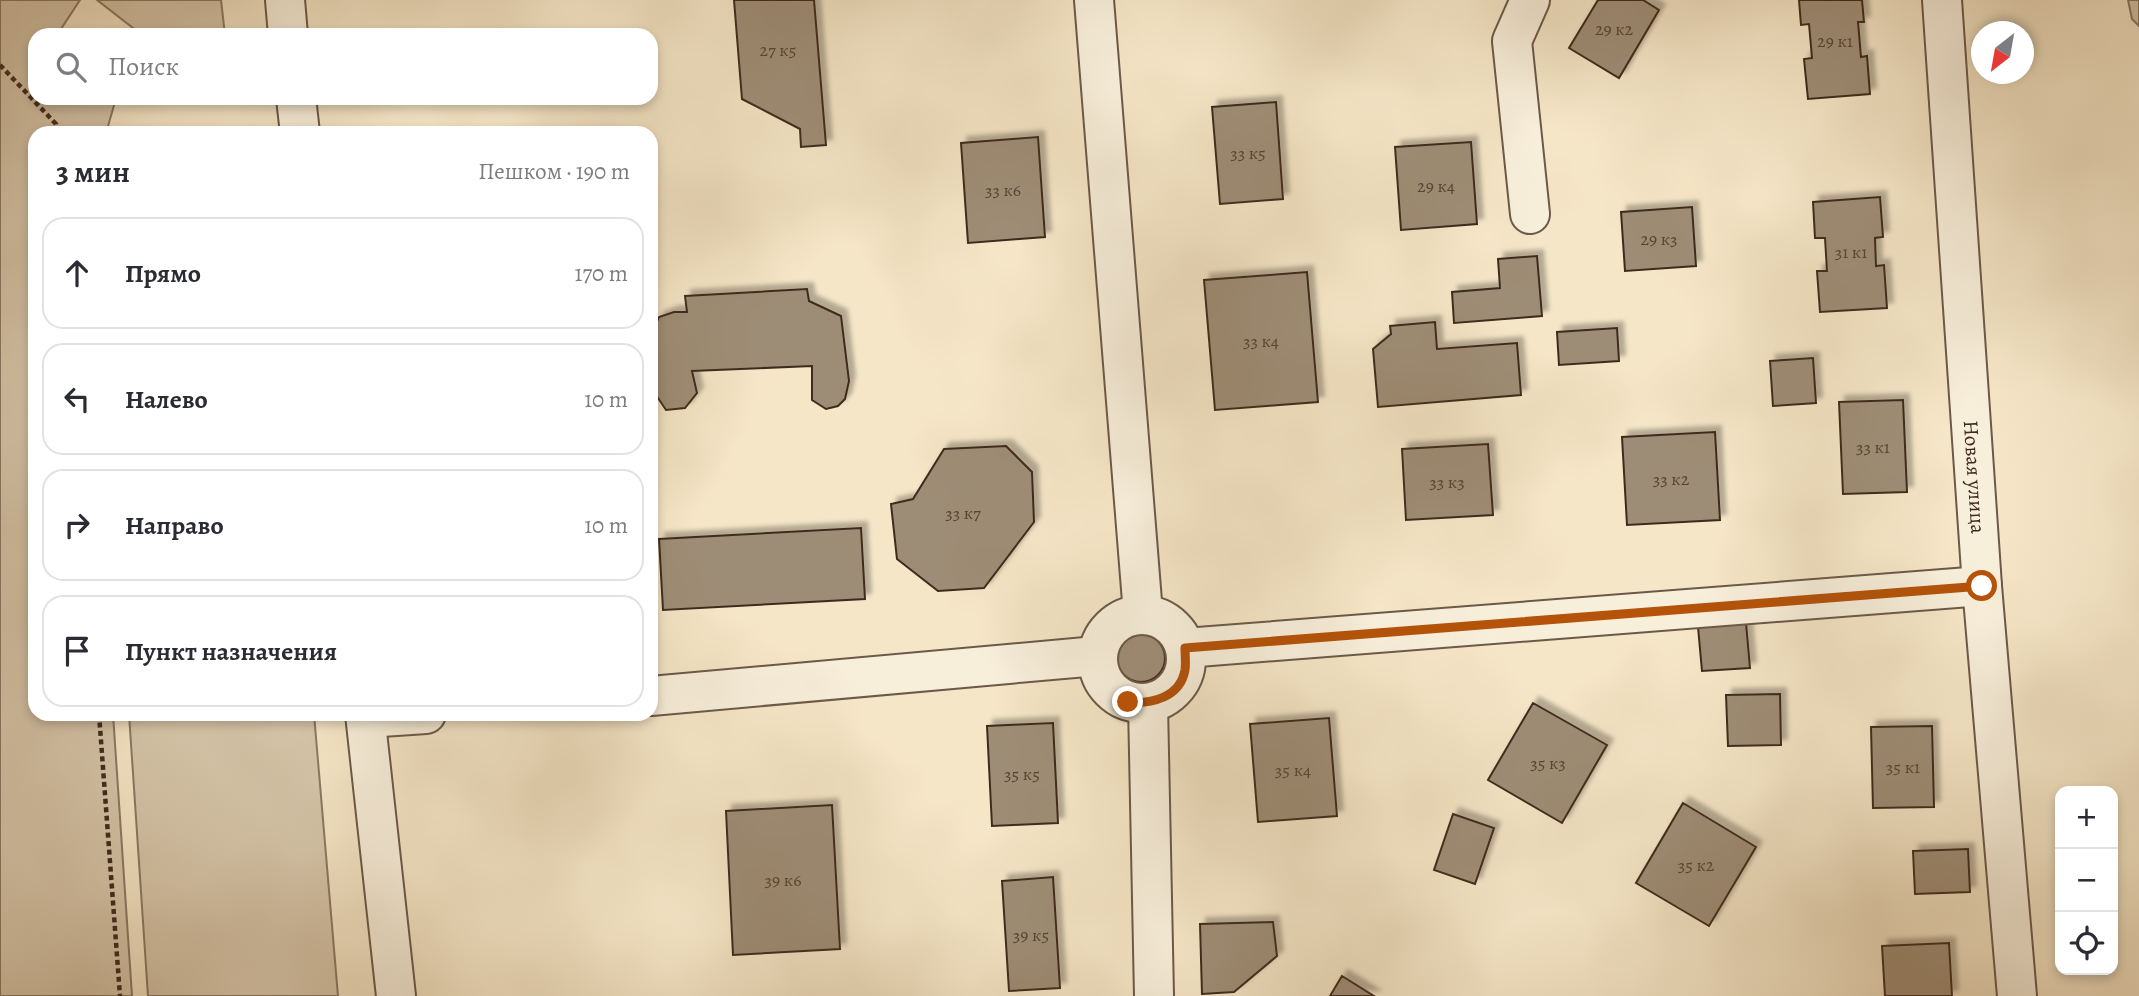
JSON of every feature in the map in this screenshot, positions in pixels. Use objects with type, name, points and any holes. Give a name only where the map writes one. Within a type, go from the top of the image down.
[{"type":"lane","points":[[285,0],[288,28]]},
{"type":"lane","points":[[1094,0],[1143,614]]},
{"type":"lane","points":[[1530,0],[1512,41],[1530,214]]},
{"type":"lane","name":"Новая улица","points":[[1942,0],[1982,586],[2017,996]]},
{"type":"lane","points":[[297,105],[299,126]]},
{"type":"lane","points":[[1185,648],[1982,586]]},
{"type":"lane","points":[[1143,614],[1161,619],[1176,630],[1185,648],[1185,673],[1171,694],[1148,704],[1128,702],[1111,692],[1100,676],[1097,656],[1104,634],[1121,619],[1143,614]]},
{"type":"lane","points":[[658,695],[1097,656]]},
{"type":"lane","points":[[1148,704],[1154,996]]},
{"type":"lane","points":[[366,721],[396,996]]},
{"type":"path","points":[[0,65],[28,94]]},
{"type":"path","points":[[38,105],[56,126]]},
{"type":"path","points":[[100,721],[120,996]]},
{"type":"shaded area","points":[[0,0],[80,0],[62,28],[28,28],[28,105],[114,105],[108,126],[28,126],[28,721],[113,721],[132,996],[0,996]]},
{"type":"shaded area","points":[[97,0],[221,0],[224,28],[133,28]]},
{"type":"shaded area","points":[[2128,0],[2139,0],[2139,26],[2132,19]]},
{"type":"shaded area","points":[[129,721],[315,721],[338,996],[148,996]]},
{"type":"building","points":[[734,0],[814,0],[826,145],[801,147],[800,129],[742,99]]},
{"type":"building","points":[[1598,0],[1643,0],[1659,10],[1619,78],[1569,48]]},
{"type":"building","points":[[1799,0],[1862,0],[1864,22],[1858,22],[1861,57],[1867,56],[1870,94],[1808,99],[1804,59],[1812,58],[1809,24],[1801,25]]},
{"type":"building","points":[[1276,102],[1283,199],[1220,204],[1212,107]]},
{"type":"building","points":[[1038,137],[1045,237],[968,243],[961,143]]},
{"type":"building","points":[[1471,142],[1477,224],[1401,230],[1395,147]]},
{"type":"building","points":[[1880,197],[1883,237],[1875,238],[1876,266],[1884,265],[1887,308],[1820,312],[1817,271],[1827,271],[1825,238],[1815,238],[1813,202]]},
{"type":"building","points":[[1692,207],[1696,266],[1625,271],[1621,212]]},
{"type":"building","points":[[1537,256],[1542,316],[1454,323],[1452,292],[1500,288],[1498,259]]},
{"type":"building","points":[[1307,272],[1318,402],[1215,410],[1204,280]]},
{"type":"building","points":[[807,289],[809,301],[841,316],[849,381],[845,399],[838,406],[826,409],[812,400],[812,366],[692,371],[697,393],[685,408],[666,410],[658,398],[658,319],[674,312],[687,312],[685,296]]},
{"type":"building","points":[[1435,322],[1437,349],[1517,343],[1521,395],[1378,407],[1373,349],[1391,334],[1390,326]]},
{"type":"building","points":[[1617,328],[1619,361],[1559,365],[1557,332]]},
{"type":"building","points":[[1813,358],[1816,403],[1773,406],[1770,361]]},
{"type":"building","points":[[1903,400],[1907,492],[1843,494],[1839,402]]},
{"type":"building","points":[[1715,432],[1720,520],[1627,525],[1622,437]]},
{"type":"building","points":[[1488,444],[1493,515],[1406,520],[1402,449]]},
{"type":"building","points":[[1006,446],[1032,472],[1034,522],[984,588],[938,591],[897,559],[891,504],[913,499],[944,449]]},
{"type":"building","points":[[861,528],[865,599],[663,610],[659,539]]},
{"type":"building","points":[[1746,623],[1750,668],[1702,671],[1698,627]]},
{"type":"building","points":[[1141,634],[1158,641],[1165,658],[1158,675],[1141,682],[1124,675],[1117,658],[1124,641]]},
{"type":"building","points":[[1780,694],[1781,745],[1728,746],[1726,695]]},
{"type":"building","points":[[1533,703],[1607,745],[1562,823],[1488,780]]},
{"type":"building","points":[[1329,718],[1337,816],[1258,822],[1250,724]]},
{"type":"building","points":[[1053,723],[1058,823],[992,826],[987,726]]},
{"type":"building","points":[[1932,726],[1934,807],[1873,808],[1871,727]]},
{"type":"building","points":[[1683,803],[1756,847],[1709,926],[1636,883]]},
{"type":"building","points":[[832,805],[840,949],[733,955],[726,811]]},
{"type":"building","points":[[1453,814],[1494,828],[1475,884],[1434,870]]},
{"type":"building","points":[[1968,849],[1970,892],[1915,894],[1913,851]]},
{"type":"building","points":[[1053,877],[1060,988],[1009,991],[1002,881]]},
{"type":"building","points":[[1273,922],[1277,956],[1234,992],[1202,994],[1200,924]]},
{"type":"building","points":[[1949,943],[1952,996],[1885,996],[1882,946]]},
{"type":"building","points":[[1342,976],[1374,996],[1330,996]]},
{"type":"route","points":[[1128,702],[1148,704],[1171,694],[1185,673],[1185,648],[1982,586]]}]
